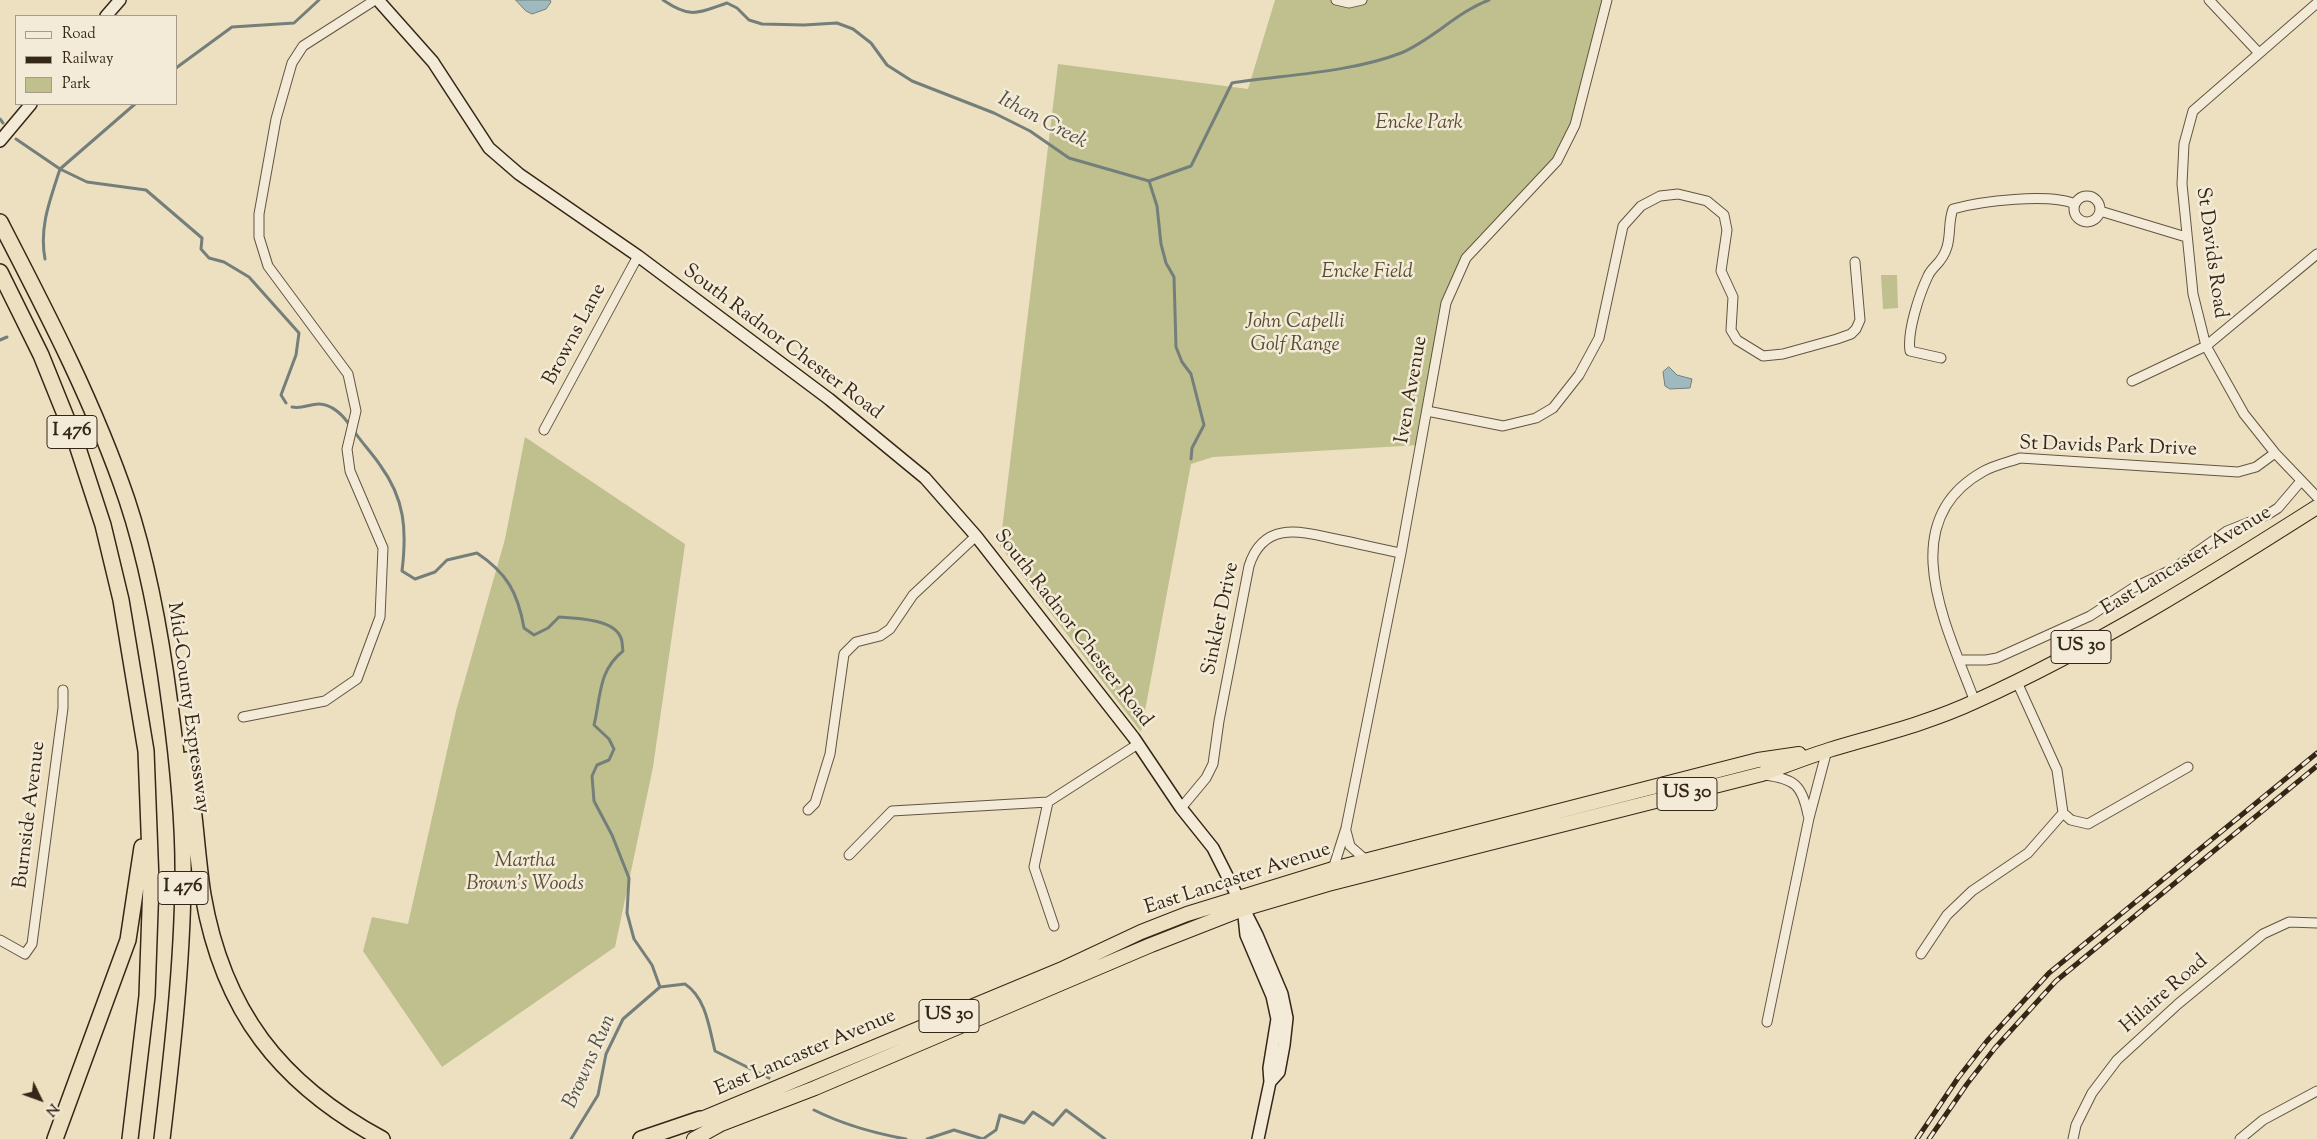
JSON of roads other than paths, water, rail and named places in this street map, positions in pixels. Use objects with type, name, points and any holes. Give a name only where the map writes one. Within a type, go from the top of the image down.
[{"type":"highway","name":"Mid-County Expressway","points":[[0,222],[91,404],[127,500],[138,536],[162,638],[180,777],[183,884],[169,1079],[162,1139]]},
{"type":"highway","name":"I 476","points":[[0,272],[41,355],[76,442],[103,525],[121,600],[146,751],[151,882],[147,996],[130,1139]]},
{"type":"highway","name":"East Lancaster Avenue","points":[[660,1139],[700,1119],[1060,970],[1141,932],[1241,903],[1328,884],[1762,774],[1827,750],[1908,727],[1975,702],[2017,682],[2193,585],[2317,507]]},
{"type":"highway","points":[[162,638],[193,790],[204,899],[213,939],[226,972],[256,1032],[286,1069],[332,1110],[382,1139]]},
{"type":"highway","name":"East Lancaster Avenue","points":[[694,1139],[721,1124],[815,1088],[1151,945],[1241,903],[1333,869],[1758,760],[1827,750]]},
{"type":"highway","points":[[55,1139],[128,940],[142,852],[146,751]]},
{"type":"highway","points":[[641,1139],[700,1119]]},
{"type":"main road","name":"South Radnor Chester Road","points":[[377,0],[433,62],[490,148],[519,174],[638,256],[829,398],[918,472],[976,536],[1138,744],[1181,808],[1213,848],[1241,903]]},
{"type":"main road","points":[[107,15],[117,2]]},
{"type":"main road","points":[[0,141],[5,130],[30,105]]},
{"type":"main road","points":[[1241,903],[1246,935],[1272,996],[1277,1018],[1269,1068],[1270,1082],[1258,1139]]},
{"type":"street","points":[[243,717],[325,701],[357,679],[380,617],[383,548],[350,471],[347,449],[356,411],[348,374],[268,266],[259,237],[259,214],[276,119],[292,64],[303,46],[377,0]]},
{"type":"street","points":[[1336,0],[1348,2],[1362,0]]},
{"type":"street","name":"Iven Avenue","points":[[1333,869],[1346,828],[1401,553],[1446,302],[1466,258],[1556,161],[1575,125],[1607,0]]},
{"type":"street","points":[[2209,0],[2258,52]]},
{"type":"street","name":"St Davids Road","points":[[2317,3],[2192,111],[2184,144],[2182,184],[2193,294],[2206,346],[2244,414],[2275,453],[2317,497]]},
{"type":"street","points":[[1427,411],[1503,426],[1536,418],[1553,408],[1579,375],[1599,338],[1623,226],[1641,206],[1660,196],[1678,194],[1707,200],[1724,215],[1727,230],[1721,271],[1733,297],[1731,330],[1737,340],[1763,356],[1782,354],[1838,339],[1851,334],[1856,329],[1860,320],[1855,262]]},
{"type":"street","points":[[2090,196],[2098,201],[2100,211],[2095,219],[2084,222],[2075,214],[2075,204],[2081,197],[2090,196]]},
{"type":"street","points":[[1941,358],[1910,352],[1908,339],[1929,274],[1942,262],[1948,245],[1949,219],[1953,209],[2003,200],[2063,200],[2075,204]]},
{"type":"street","points":[[2100,211],[2186,237]]},
{"type":"street","points":[[2132,381],[2206,346],[2317,254]]},
{"type":"street","name":"Browns Lane","points":[[544,430],[638,256]]},
{"type":"street","name":"St Davids Park Drive","points":[[1975,702],[1942,614],[1933,573],[1934,540],[1939,519],[1945,508],[1972,478],[1986,470],[2020,458],[2238,472],[2256,466],[2275,453]]},
{"type":"street","points":[[1960,660],[1996,658],[2090,616],[2133,588],[2173,569],[2227,531],[2267,515],[2278,508],[2302,481]]},
{"type":"street","name":"Sinkler Drive","points":[[1181,808],[1206,778],[1213,764],[1249,566],[1260,545],[1278,533],[1302,532],[1401,553]]},
{"type":"street","points":[[808,810],[815,804],[830,754],[844,654],[856,642],[880,636],[890,629],[913,595],[976,536]]},
{"type":"street","points":[[2017,682],[2057,770],[2063,813],[2071,820],[2088,824],[2188,767]]},
{"type":"street","name":"Burnside Avenue","points":[[0,940],[25,954],[32,944],[63,690]]},
{"type":"street","points":[[850,855],[892,811],[1048,802],[1138,744]]},
{"type":"street","points":[[1767,1022],[1809,818],[1827,750]]},
{"type":"street","points":[[1762,774],[1782,777],[1798,786],[1805,800],[1809,818]]},
{"type":"street","points":[[1048,802],[1034,867],[1054,926]]},
{"type":"street","points":[[1921,954],[1947,915],[1972,891],[2028,852],[2063,813]]},
{"type":"street","points":[[1346,828],[1350,846],[1367,861]]},
{"type":"street","name":"Hilaire Road","points":[[2073,1139],[2076,1125],[2092,1092],[2117,1060],[2178,1004],[2264,934],[2289,922],[2317,923]]},
{"type":"street","points":[[2240,1139],[2263,1120],[2317,1090]]},
{"type":"water","points":[[516,0],[550,0],[551,2],[546,9],[532,14],[526,11]]},
{"type":"water","points":[[1669,367],[1677,375],[1692,379],[1690,388],[1670,389],[1665,386],[1663,372]]},
{"type":"waterway","name":"Ithan Creek","points":[[178,67],[232,27],[294,23],[319,0]]},
{"type":"waterway","name":"Ithan Creek","points":[[663,0],[688,12],[701,11],[727,3],[737,8],[749,20],[762,24],[804,25],[837,23],[853,29],[871,43],[887,65],[912,81],[994,113],[1030,131],[1069,158],[1149,181],[1191,166],[1232,83],[1340,69],[1362,65],[1401,53],[1423,41],[1477,5],[1489,0]]},
{"type":"waterway","name":"Ithan Creek","points":[[60,169],[134,105]]},
{"type":"waterway","name":"Ithan Creek","points":[[0,119],[3,123]]},
{"type":"waterway","name":"Browns Run","points":[[16,139],[60,169],[87,182],[146,190],[202,238],[201,249],[209,258],[224,262],[249,277],[299,333],[296,355],[281,395],[286,403]]},
{"type":"waterway","points":[[45,259],[44,225],[60,169]]},
{"type":"waterway","points":[[1149,181],[1157,206],[1161,244],[1166,263],[1174,277],[1176,347],[1182,362],[1191,374],[1204,425],[1192,448],[1191,459]]},
{"type":"waterway","points":[[0,340],[7,337]]},
{"type":"waterway","name":"Browns Run","points":[[292,407],[319,404],[328,406],[341,415],[350,426]]},
{"type":"waterway","name":"Browns Run","points":[[354,431],[377,461],[395,490],[404,528],[402,571],[415,579],[435,572],[447,560],[477,553],[503,576],[514,594],[524,628],[534,635],[548,628],[559,617],[592,620],[601,623],[616,630],[621,638],[623,651],[609,667],[605,676],[594,725],[609,739],[614,749],[609,760],[597,765],[592,776],[594,801],[612,835],[629,878],[627,913],[634,939],[652,965],[660,987]]},
{"type":"waterway","points":[[660,987],[685,984],[698,997],[702,1005],[715,1051],[769,1078]]},
{"type":"waterway","name":"Browns Run","points":[[571,1139],[598,1095],[606,1054],[623,1019],[660,987]]},
{"type":"waterway","points":[[814,1110],[859,1128],[906,1139]]},
{"type":"waterway","points":[[927,1139],[954,1130],[983,1139],[996,1130],[1000,1115],[1024,1123],[1033,1112],[1053,1125],[1066,1110],[1105,1139]]},
{"type":"railway","points":[[1917,1139],[1958,1078],[1987,1041],[2049,973],[2317,753]]},
{"type":"railway","points":[[1929,1139],[1967,1084],[1995,1048],[2056,981],[2317,766]]},
{"type":"park label","name":"Encke Park","points":[[1419,125]]},
{"type":"park label","name":"Encke Field","points":[[1367,274]]},
{"type":"park label","name":"John Capelli Golf Range","points":[[1295,336]]},
{"type":"park label","name":"Martha Brown's Woods","points":[[525,874]]}]
